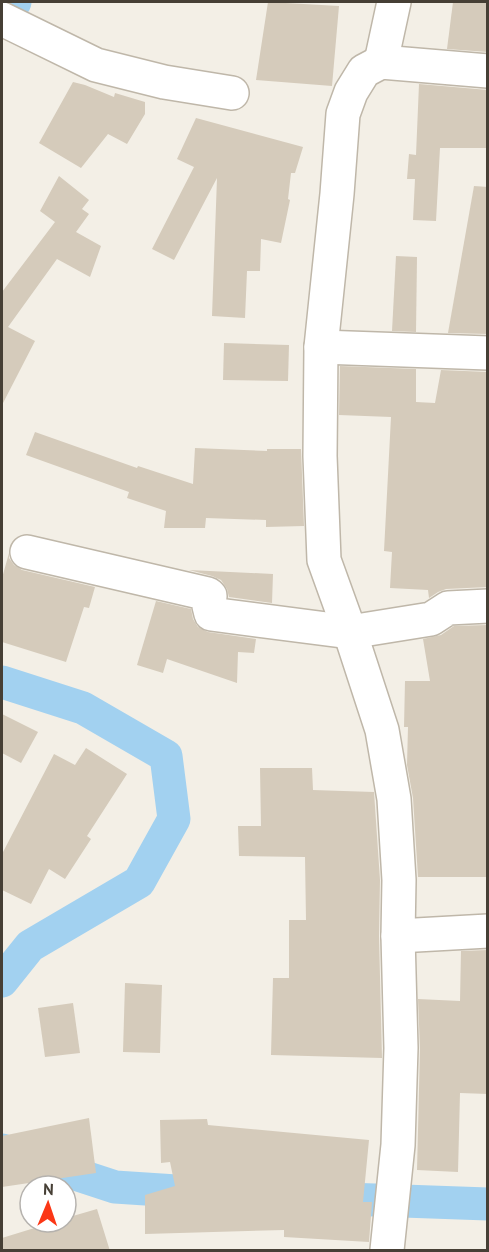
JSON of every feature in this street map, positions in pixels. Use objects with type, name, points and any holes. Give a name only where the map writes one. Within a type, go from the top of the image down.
[{"type":"street","points":[[381,62],[394,2]]},
{"type":"street","points":[[2,19],[96,65],[164,82],[232,93]]},
{"type":"street","points":[[387,1251],[398,1146],[399,880],[392,787],[382,730],[324,560],[320,456],[321,347],[343,114],[351,92],[364,71],[381,62],[488,71]]},
{"type":"street","points":[[321,347],[488,353]]},
{"type":"street","points":[[27,552],[208,594],[211,614],[350,632],[431,619],[448,608],[488,606]]},
{"type":"street","points":[[398,936],[488,931]]},
{"type":"building","points":[[268,2],[339,6],[332,86],[256,80]]},
{"type":"building","points":[[453,2],[488,2],[488,52],[447,49]]},
{"type":"building","points":[[73,82],[114,97],[115,93],[145,102],[145,114],[127,144],[108,134],[81,168],[39,143]]},
{"type":"building","points":[[419,84],[488,90],[488,148],[440,148],[436,221],[413,220],[415,179],[407,179],[409,154],[416,155]]},
{"type":"building","points":[[196,118],[303,147],[295,173],[291,173],[288,199],[290,200],[281,243],[261,239],[260,271],[247,271],[245,318],[212,316],[217,178],[174,260],[152,249],[194,167],[177,159]]},
{"type":"building","points":[[59,176],[89,200],[82,209],[89,214],[76,232],[101,246],[90,277],[57,259],[8,327],[35,341],[2,405],[2,292],[55,222],[40,211]]},
{"type":"building","points":[[474,186],[488,187],[488,334],[448,333]]},
{"type":"building","points":[[396,256],[417,257],[416,332],[392,331]]},
{"type":"building","points":[[224,343],[289,345],[288,381],[223,380]]},
{"type":"building","points":[[340,366],[416,369],[416,402],[435,403],[441,370],[488,372],[488,587],[446,589],[429,598],[428,590],[390,588],[392,552],[384,551],[391,417],[339,415]]},
{"type":"building","points":[[35,432],[137,468],[138,466],[193,484],[195,448],[267,451],[267,449],[301,449],[304,526],[266,527],[266,520],[206,518],[205,528],[164,528],[166,511],[127,498],[129,492],[26,455]]},
{"type":"building","points":[[9,553],[9,558],[14,565],[22,570],[95,587],[89,608],[84,607],[66,662],[2,642],[2,578]]},
{"type":"building","points":[[189,570],[273,574],[272,603],[229,597],[221,580]]},
{"type":"building","points":[[156,601],[191,609],[198,627],[208,632],[256,639],[254,653],[238,652],[237,683],[167,659],[163,673],[137,665]]},
{"type":"building","points":[[488,625],[488,877],[418,877],[413,798],[407,765],[408,727],[404,727],[405,681],[430,681],[423,639],[441,635],[454,626]]},
{"type":"building","points":[[2,714],[38,732],[21,763],[2,753]]},
{"type":"building","points":[[86,748],[127,774],[87,836],[91,839],[65,879],[49,869],[31,904],[2,890],[2,854],[54,754],[75,765]]},
{"type":"building","points":[[260,768],[312,768],[313,790],[374,792],[380,880],[382,1058],[271,1055],[273,978],[289,978],[289,920],[306,920],[305,857],[239,856],[238,826],[261,826]]},
{"type":"building","points":[[488,950],[488,1094],[460,1093],[458,1172],[417,1170],[420,1049],[418,999],[460,1001],[461,951]]},
{"type":"building","points":[[125,983],[162,985],[160,1053],[123,1052]]},
{"type":"building","points":[[73,1003],[80,1053],[45,1057],[38,1008]]},
{"type":"building","points":[[89,1118],[96,1173],[78,1176],[18,1174],[18,1185],[2,1187],[2,1136]]},
{"type":"building","points":[[207,1119],[208,1125],[369,1140],[363,1202],[372,1202],[369,1242],[284,1237],[284,1230],[145,1234],[145,1195],[175,1186],[170,1162],[161,1163],[160,1120]]},
{"type":"building","points":[[97,1209],[110,1251],[2,1251],[2,1238],[18,1233],[78,1234],[78,1215]]},
{"type":"waterway","points":[[2,18],[15,2]]},
{"type":"waterway","points":[[2,682],[83,708],[166,756],[174,819],[139,882],[30,946],[2,981]]},
{"type":"waterway","points":[[2,1150],[115,1187],[207,1193]]},
{"type":"waterway","points":[[318,1198],[488,1204]]}]
